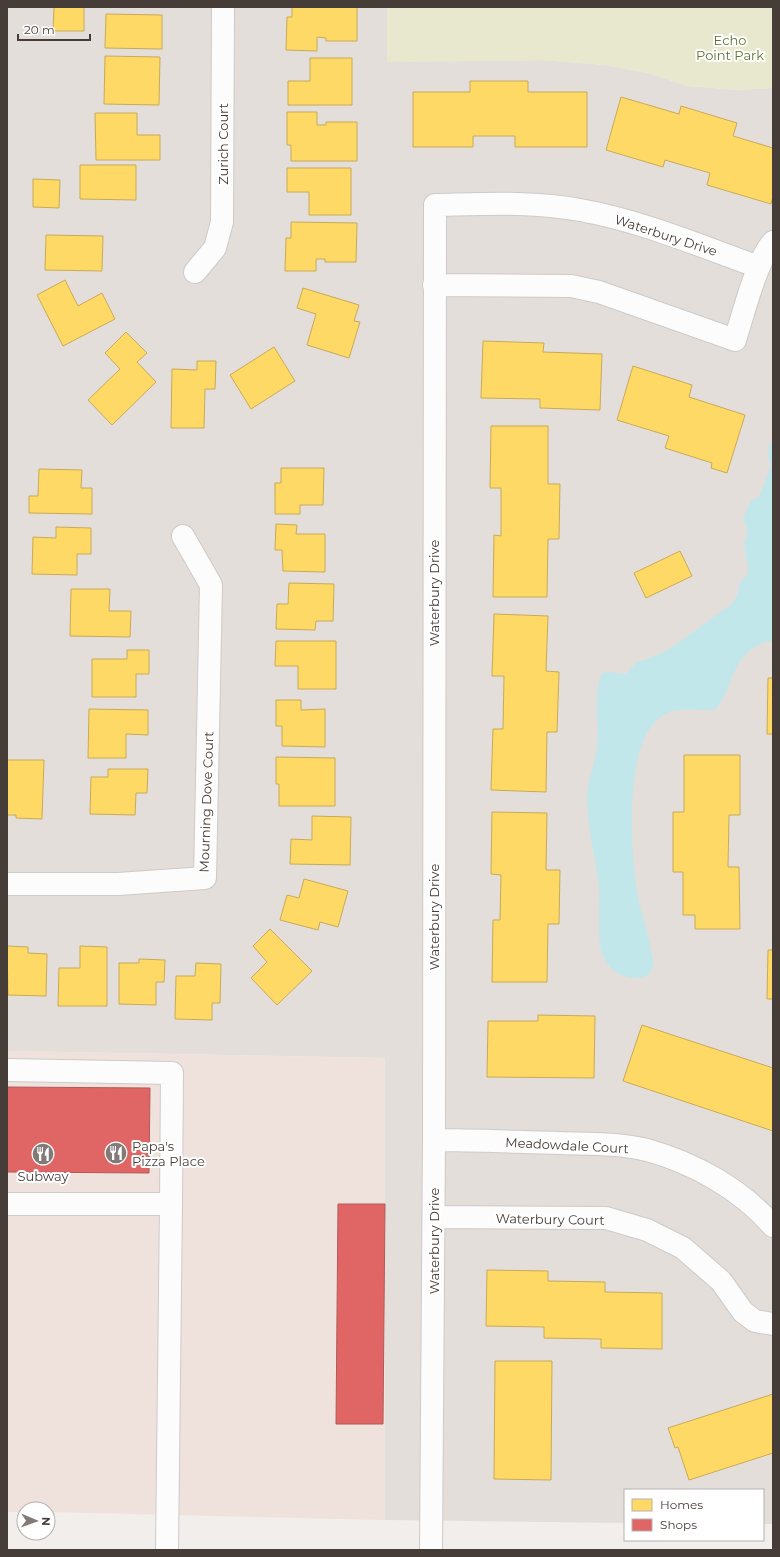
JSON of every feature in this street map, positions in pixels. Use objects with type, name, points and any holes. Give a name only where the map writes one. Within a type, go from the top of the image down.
[{"type":"street","name":"Zurich Court","points":[[194,272],[215,248],[222,222],[223,7]]},
{"type":"street","name":"Waterbury Drive","points":[[431,1550],[434,1217],[435,205],[520,204],[580,210],[633,222],[759,267]]},
{"type":"street","points":[[434,285],[571,286],[599,292],[735,340],[759,267],[769,246],[773,242]]},
{"type":"street","name":"Mourning Dove Court","points":[[7,884],[118,884],[205,878],[210,585],[182,536]]},
{"type":"street","points":[[7,1070],[172,1073],[167,1550]]},
{"type":"street","name":"Meadowdale Court","points":[[434,1140],[613,1144],[647,1150],[686,1164],[713,1178],[740,1195],[773,1226]]},
{"type":"street","points":[[7,1204],[171,1204]]},
{"type":"street","name":"Waterbury Court","points":[[434,1217],[606,1218],[647,1230],[683,1248],[721,1281],[743,1312],[755,1321],[773,1324]]},
{"type":"shaded area","points":[[7,7],[387,7],[387,62],[542,60],[605,65],[648,73],[688,86],[737,90],[773,88],[773,1524],[764,1524],[764,1489],[624,1489],[624,1523],[385,1520],[385,1058],[7,1051]]},
{"type":"shaded area","points":[[7,1051],[385,1058],[385,1520],[56,1512],[56,1501],[16,1501],[16,1512],[7,1512]]},
{"type":"green space","name":"Echo Point Park","points":[[387,7],[773,7],[773,88],[737,90],[688,86],[648,73],[605,65],[542,60],[387,62]]},
{"type":"water","points":[[773,438],[773,641],[764,642],[755,647],[741,660],[721,702],[715,710],[681,710],[662,716],[649,730],[640,750],[635,774],[632,801],[633,856],[638,898],[653,958],[653,964],[651,971],[644,977],[634,978],[623,976],[610,967],[601,951],[599,927],[599,887],[587,809],[588,786],[598,740],[597,691],[599,682],[602,673],[610,672],[624,674],[628,672],[637,662],[664,652],[733,603],[738,593],[739,584],[747,575],[748,568],[744,544],[747,536],[747,527],[743,518],[751,501],[759,497],[771,466],[768,455]]},
{"type":"building: Homes","points":[[54,7],[84,7],[84,31],[53,31]]},
{"type":"building: Homes","points":[[292,7],[357,7],[357,41],[326,41],[326,38],[317,37],[317,51],[286,50],[287,17],[292,17]]},
{"type":"building: Homes","points":[[106,14],[162,15],[162,49],[105,48]]},
{"type":"building: Homes","points":[[105,56],[160,57],[159,105],[104,104]]},
{"type":"building: Homes","points":[[310,58],[352,58],[352,105],[288,105],[288,81],[310,81]]},
{"type":"building: Homes","points":[[470,81],[528,81],[528,92],[587,92],[587,147],[515,147],[515,136],[473,136],[473,147],[413,147],[413,92],[470,92]]},
{"type":"building: Homes","points":[[621,97],[679,114],[681,106],[737,123],[733,136],[773,148],[773,196],[771,204],[707,185],[710,173],[665,160],[663,167],[606,150]]},
{"type":"building: Homes","points":[[287,112],[317,112],[317,125],[326,125],[326,122],[357,122],[357,161],[291,161],[291,145],[287,145]]},
{"type":"building: Homes","points":[[95,113],[137,113],[137,135],[160,135],[160,160],[96,160]]},
{"type":"building: Homes","points":[[80,165],[136,165],[136,200],[80,199]]},
{"type":"building: Homes","points":[[287,168],[351,168],[351,215],[309,215],[309,192],[287,192]]},
{"type":"building: Homes","points":[[33,179],[60,180],[59,208],[33,207]]},
{"type":"building: Homes","points":[[291,222],[357,223],[356,262],[325,262],[325,259],[316,259],[316,271],[285,271],[286,238],[291,238]]},
{"type":"building: Homes","points":[[46,235],[103,236],[102,271],[45,270]]},
{"type":"building: Homes","points":[[65,280],[78,306],[102,293],[115,319],[63,346],[37,295]]},
{"type":"building: Homes","points":[[303,288],[359,305],[354,321],[360,322],[349,358],[307,345],[316,314],[297,308]]},
{"type":"building: Homes","points":[[126,332],[147,353],[137,362],[156,382],[112,425],[88,400],[120,369],[105,353]]},
{"type":"building: Homes","points":[[483,341],[544,343],[543,352],[602,354],[600,410],[540,408],[540,399],[481,398]]},
{"type":"building: Homes","points":[[274,347],[295,381],[251,409],[230,375]]},
{"type":"building: Homes","points":[[197,361],[216,361],[215,389],[205,389],[204,428],[171,428],[172,369],[197,370]]},
{"type":"building: Homes","points":[[633,366],[692,385],[689,397],[745,415],[727,473],[711,468],[712,463],[665,448],[669,436],[617,420]]},
{"type":"building: Homes","points":[[491,426],[548,426],[548,484],[560,484],[559,539],[548,539],[547,597],[493,597],[494,535],[501,536],[501,488],[490,488]]},
{"type":"building: Homes","points":[[281,468],[324,468],[323,505],[300,505],[300,514],[275,514],[275,483],[281,483]]},
{"type":"building: Homes","points":[[39,469],[82,470],[81,488],[92,488],[92,514],[29,513],[29,496],[38,496]]},
{"type":"building: Homes","points":[[276,524],[297,525],[296,534],[325,534],[325,572],[283,571],[282,550],[275,550]]},
{"type":"building: Homes","points":[[56,527],[91,528],[91,554],[77,554],[77,575],[32,574],[33,537],[56,538]]},
{"type":"building: Homes","points":[[680,551],[692,576],[646,598],[634,573]]},
{"type":"building: Homes","points":[[289,583],[334,584],[333,621],[316,621],[315,630],[276,629],[277,604],[288,604]]},
{"type":"building: Homes","points":[[71,589],[110,589],[109,611],[131,611],[130,637],[70,636]]},
{"type":"building: Homes","points":[[494,614],[548,616],[546,671],[559,672],[557,732],[547,732],[546,792],[491,790],[493,729],[503,729],[504,676],[492,676]]},
{"type":"building: Homes","points":[[276,641],[336,641],[336,689],[298,689],[298,666],[275,666]]},
{"type":"building: Homes","points":[[127,650],[149,650],[149,674],[136,674],[136,697],[92,697],[92,659],[127,659]]},
{"type":"building: Homes","points":[[768,678],[773,678],[773,734],[767,734]]},
{"type":"building: Homes","points":[[276,700],[301,700],[301,710],[325,709],[325,747],[282,746],[282,726],[276,726]]},
{"type":"building: Homes","points":[[89,709],[148,710],[148,735],[126,734],[126,758],[88,758]]},
{"type":"building: Homes","points":[[684,755],[740,755],[740,815],[729,815],[728,867],[739,867],[740,929],[695,929],[695,915],[683,915],[683,872],[673,872],[673,812],[684,812]]},
{"type":"building: Homes","points":[[276,757],[335,758],[335,806],[279,806],[279,784],[276,784]]},
{"type":"building: Homes","points":[[7,760],[44,760],[42,819],[16,818],[16,815],[7,815]]},
{"type":"building: Homes","points":[[108,769],[148,769],[147,793],[136,793],[135,815],[90,814],[91,777],[108,777]]},
{"type":"building: Homes","points":[[492,812],[547,813],[546,870],[560,870],[559,924],[548,924],[547,982],[492,982],[493,920],[500,920],[501,875],[491,874]]},
{"type":"building: Homes","points":[[312,816],[351,817],[350,865],[290,864],[291,839],[312,840]]},
{"type":"building: Homes","points":[[304,879],[348,891],[338,927],[320,922],[318,930],[280,920],[287,895],[299,898]]},
{"type":"building: Homes","points":[[270,929],[312,971],[277,1005],[251,978],[267,962],[253,946]]},
{"type":"building: Homes","points":[[7,946],[28,947],[28,953],[47,954],[46,996],[8,995]]},
{"type":"building: Homes","points":[[80,946],[107,947],[107,1006],[58,1006],[59,968],[80,968]]},
{"type":"building: Homes","points":[[768,950],[773,950],[773,999],[767,999]]},
{"type":"building: Homes","points":[[139,959],[165,960],[164,982],[156,982],[156,1005],[119,1004],[119,963],[139,963]]},
{"type":"building: Homes","points":[[196,963],[221,964],[220,1003],[212,1003],[212,1020],[175,1019],[176,976],[195,976]]},
{"type":"building: Homes","points":[[538,1015],[595,1016],[594,1078],[487,1077],[488,1021],[538,1021]]},
{"type":"building: Homes","points":[[642,1025],[773,1068],[773,1131],[623,1081]]},
{"type":"building: Homes","points":[[487,1270],[548,1271],[548,1281],[605,1282],[605,1292],[662,1293],[662,1349],[601,1348],[601,1339],[544,1338],[544,1327],[486,1326]]},
{"type":"building: Homes","points":[[495,1361],[552,1361],[551,1480],[494,1479]]},
{"type":"building: Homes","points":[[773,1394],[773,1453],[689,1480],[678,1447],[675,1448],[668,1428]]},
{"type":"building: Shops","points":[[7,1087],[150,1088],[149,1173],[7,1172]]},
{"type":"building: Shops","points":[[338,1204],[385,1204],[383,1424],[336,1424]]},
{"type":"place","name":"Papa's Pizza Place","points":[[116,1153]]},
{"type":"place","name":"Subway","points":[[43,1154]]}]
